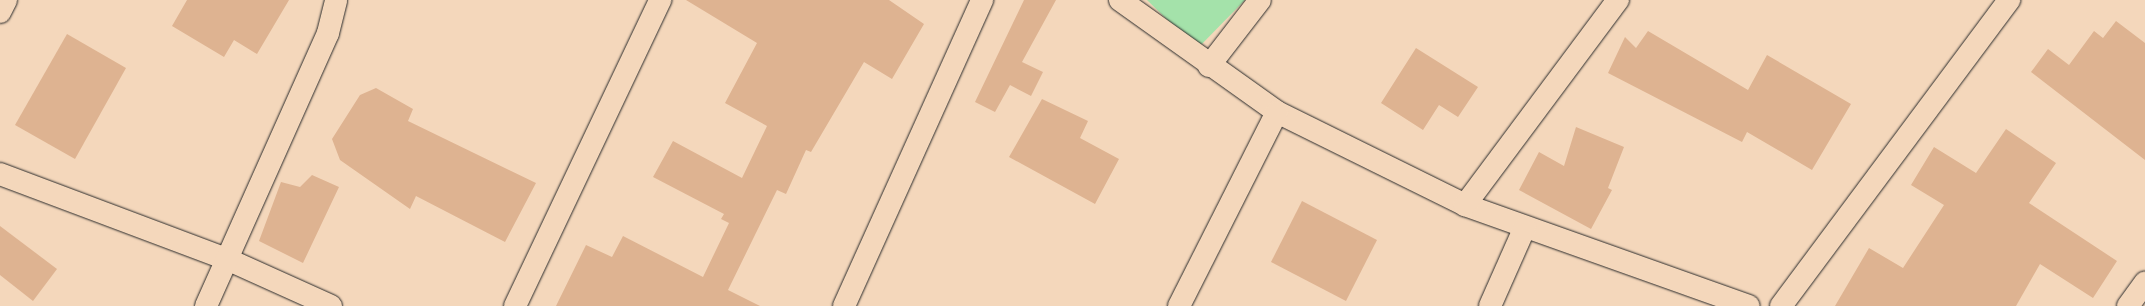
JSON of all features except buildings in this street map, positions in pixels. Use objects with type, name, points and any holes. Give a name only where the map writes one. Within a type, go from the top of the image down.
[{"type":"street","points":[[0,12],[6,0]]},
{"type":"street","points":[[206,306],[228,260],[328,33],[336,0]]},
{"type":"street","points":[[515,306],[660,0]]},
{"type":"street","points":[[844,306],[982,0]]},
{"type":"street","points":[[1120,0],[1209,66],[1277,112],[1465,205],[1749,306]]},
{"type":"street","points":[[1209,66],[1260,0]]},
{"type":"street","points":[[1465,205],[1618,0]]},
{"type":"street","points":[[1781,306],[2009,0]]},
{"type":"street","points":[[1179,306],[1277,112]]},
{"type":"street","points":[[0,174],[228,260],[331,306]]},
{"type":"street","points":[[1490,306],[1525,227]]},
{"type":"street","points":[[2128,306],[2145,283]]},
{"type":"green space","points":[[1147,0],[1245,0],[1197,49]]}]
